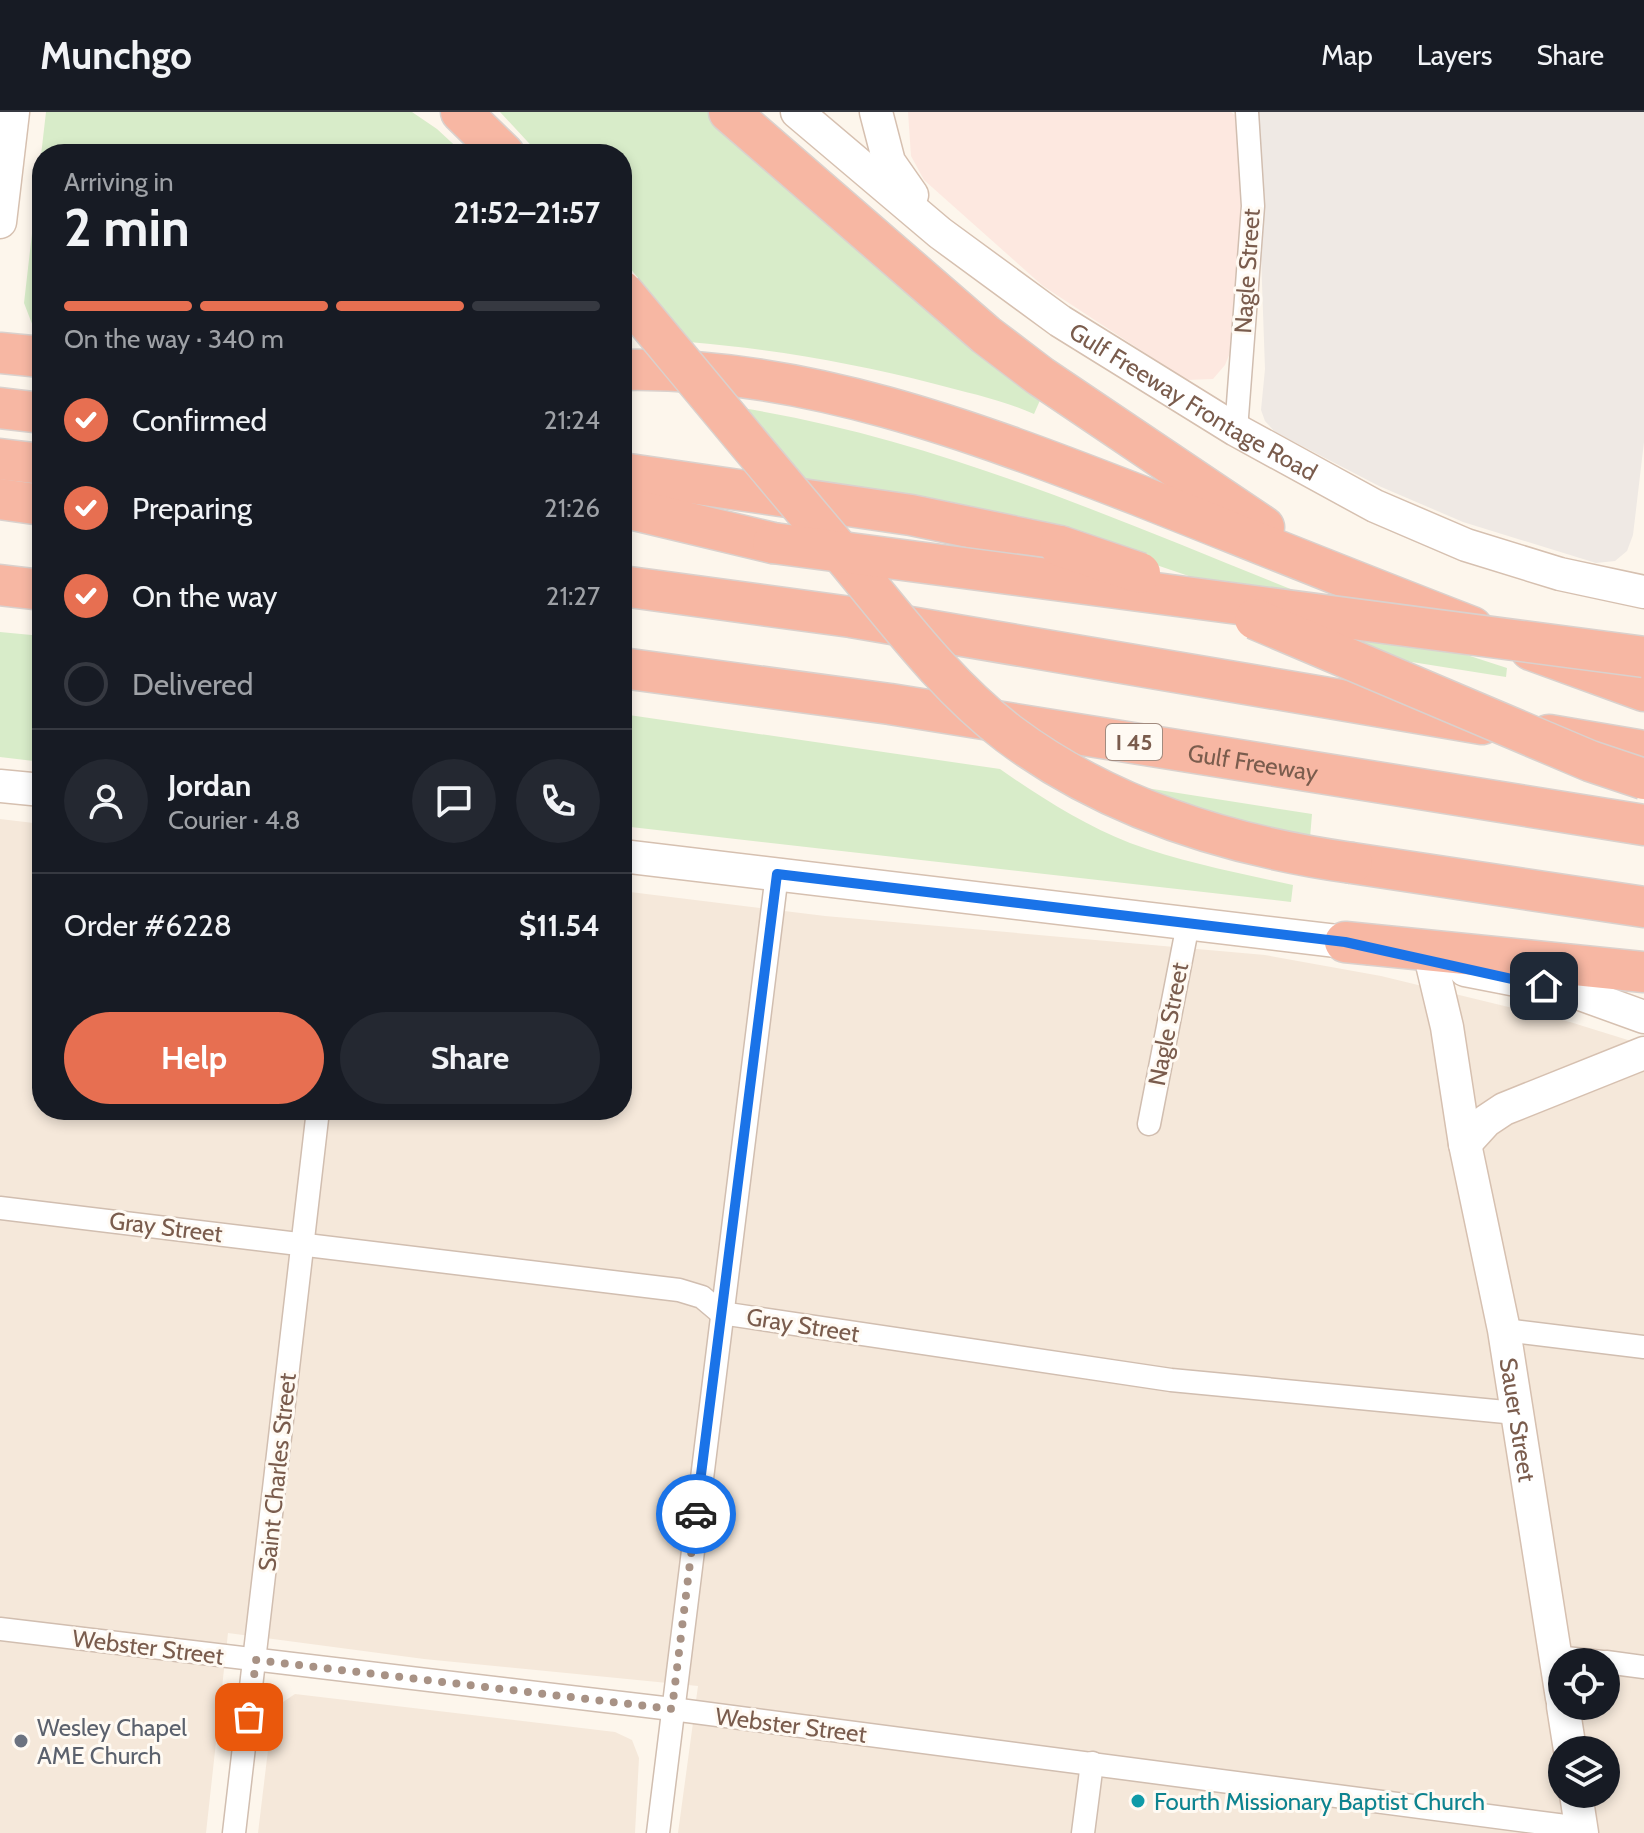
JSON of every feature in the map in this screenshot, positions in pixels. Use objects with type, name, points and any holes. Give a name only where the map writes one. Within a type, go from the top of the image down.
[{"type":"highway","points":[[461,112],[494,144]]},
{"type":"highway","points":[[729,112],[931,289],[1040,376],[1296,548],[1342,575]]},
{"type":"highway","points":[[632,303],[939,670],[1009,734],[1077,776],[1224,839],[1292,854],[1644,907]]},
{"type":"highway","points":[[0,353],[32,356]]},
{"type":"highway","points":[[632,370],[672,369],[799,387],[896,408],[1029,453],[1644,691]]},
{"type":"highway","points":[[0,389],[32,394]]},
{"type":"highway","points":[[0,408],[32,412]]},
{"type":"highway","points":[[0,459],[32,463]]},
{"type":"highway","points":[[632,474],[911,515],[1060,546],[1152,577],[1590,761],[1644,779]]},
{"type":"highway","points":[[0,499],[32,504]]},
{"type":"highway","points":[[632,509],[773,543]]},
{"type":"highway","points":[[632,528],[773,543],[1644,657]]},
{"type":"highway","points":[[0,585],[32,589]]},
{"type":"highway","points":[[632,587],[851,617],[1644,751]]},
{"type":"highway","points":[[0,598],[32,599]]},
{"type":"highway","name":"Gulf Freeway","points":[[632,669],[890,704],[1644,825]]},
{"type":"highway","points":[[1345,942],[1644,972]]},
{"type":"main road","points":[[0,222],[13,112]]},
{"type":"main road","name":"Gulf Freeway Frontage Road","points":[[797,112],[940,233],[1060,321],[1236,430],[1375,506],[1466,545],[1560,574],[1644,592]]},
{"type":"main road","points":[[876,112],[889,162],[940,233]]},
{"type":"main road","points":[[0,786],[32,789]]},
{"type":"main road","points":[[632,857],[1345,942],[1432,964],[1572,991],[1644,1017]]},
{"type":"main road","name":"Sauer Street","points":[[1432,964],[1447,1027],[1465,1144],[1504,1330],[1555,1648]]},
{"type":"main road","points":[[1465,1144],[1486,1121],[1504,1109],[1644,1053]]},
{"type":"main road","points":[[1578,1808],[1582,1831]]},
{"type":"street","name":"Nagle Street","points":[[1236,430],[1253,206],[1247,112]]},
{"type":"street","points":[[658,1833],[777,874]]},
{"type":"street","name":"Nagle Street","points":[[1149,1124],[1188,924]]},
{"type":"street","name":"Saint Charles Street","points":[[234,1833],[317,1120]]},
{"type":"street","name":"Gray Street","points":[[0,1208],[679,1290],[702,1297],[721,1313],[1171,1380],[1516,1413]]},
{"type":"street","points":[[1504,1330],[1644,1347]]},
{"type":"street","name":"Webster Street","points":[[0,1629],[672,1709],[1582,1831]]},
{"type":"street","points":[[1620,1664],[1644,1667]]},
{"type":"street","points":[[1083,1833],[1092,1763]]},
{"type":"shaded area","points":[[908,112],[1231,112],[1238,118],[1240,129],[1242,276],[1237,336],[1225,365],[1213,379],[1186,380],[1043,286],[924,180],[911,156]]},
{"type":"shaded area","points":[[1256,112],[1644,112],[1644,442],[1633,535],[1627,551],[1615,561],[1596,563],[1463,522],[1379,486],[1275,432],[1265,421],[1261,410],[1265,369]]},
{"type":"shaded area","points":[[0,819],[32,823],[32,1120],[632,1120],[632,892],[825,916],[1265,955],[1381,976],[1570,1022],[1644,1045],[1644,1833],[678,1833],[698,1686],[424,1659],[228,1633],[206,1833],[0,1833]]},
{"type":"shaded area","points":[[295,1694],[615,1732],[632,1740],[639,1758],[635,1833],[258,1833],[272,1717],[277,1706]]},
{"type":"green space","points":[[46,112],[412,112],[453,144],[42,144]]},
{"type":"green space","points":[[500,112],[709,112],[827,218],[1041,398],[1034,414],[985,397],[905,376],[782,353],[689,342],[632,271],[632,144],[530,144]]},
{"type":"green space","points":[[32,234],[32,324],[24,303]]},
{"type":"green space","points":[[742,408],[842,428],[939,455],[1034,488],[1316,599],[1507,668],[1506,677],[1374,656],[1230,590],[1068,535],[810,487]]},
{"type":"green space","points":[[0,632],[32,635],[32,761],[0,757]]},
{"type":"green space","points":[[632,715],[1000,769],[1063,810],[1130,843],[1190,861],[1293,885],[1291,902],[632,827]]},
{"type":"green space","points":[[1140,787],[1312,814],[1310,838],[1224,818]]},
{"type":"way so far","points":[[249,1717],[256,1660],[672,1709],[696,1514]]},
{"type":"place","name":"Wesley Chapel AME Church","points":[[21,1741]]},
{"type":"place","name":"Fourth Missionary Baptist Church","points":[[1138,1801]]},
{"type":"route","points":[[696,1514],[777,874],[1345,942],[1432,964],[1544,986]]}]
